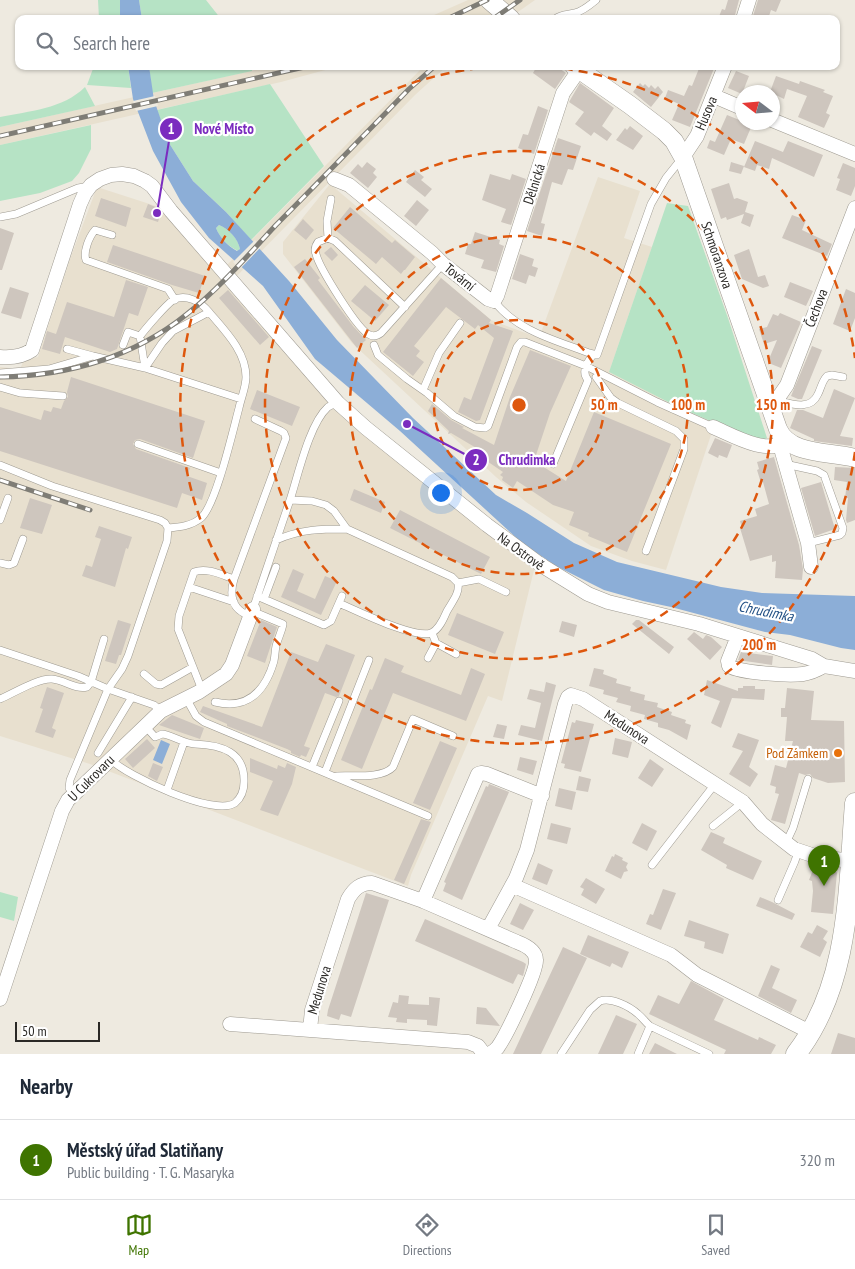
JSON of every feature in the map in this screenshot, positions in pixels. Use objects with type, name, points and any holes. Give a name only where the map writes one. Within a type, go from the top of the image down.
[{"type":"main road","points":[[801,1047],[823,1008],[837,968],[844,928],[850,861],[854,839],[855,803]]},
{"type":"street","points":[[489,0],[506,15]]},
{"type":"street","points":[[744,15],[750,0]]},
{"type":"street","name":"Dělnická","points":[[494,301],[563,93],[576,70]]},
{"type":"street","name":"Schmoranzova","points":[[580,70],[664,131],[677,145],[771,401],[783,443]]},
{"type":"street","name":"Husova","points":[[683,157],[694,141],[724,70]]},
{"type":"street","points":[[714,96],[735,105]]},
{"type":"street","points":[[780,123],[855,154]]},
{"type":"street","name":"Na Ostrově","points":[[88,188],[100,179],[116,174],[134,176],[152,186],[338,403],[366,428],[541,566],[588,594],[608,602],[686,620],[812,658],[824,666],[855,671]]},
{"type":"street","name":"Tovární","points":[[334,178],[349,185],[432,252],[443,264],[488,299],[494,301]]},
{"type":"street","points":[[0,357],[16,357],[27,354],[32,350],[78,211],[88,188]]},
{"type":"street","name":"Čechova","points":[[771,401],[782,394],[789,380],[855,208]]},
{"type":"street","points":[[713,427],[756,444],[766,446],[783,443],[805,449],[855,456]]},
{"type":"street","points":[[783,443],[785,464],[808,543],[811,567]]},
{"type":"street","name":"U Cukrovaru","points":[[0,999],[62,811],[73,793],[104,756],[161,712],[202,690],[229,670],[255,606]]},
{"type":"street","name":"Na Ostrově","points":[[738,636],[728,660],[729,666],[732,668],[797,675],[811,672],[824,666]]},
{"type":"street","name":"Medunova","points":[[488,929],[512,885],[527,850],[564,704],[571,695],[583,699],[743,802],[762,824],[798,851],[815,856],[850,861]]},
{"type":"street","points":[[422,900],[478,774],[487,774],[542,796]]},
{"type":"street","name":"Medunova","points":[[310,1030],[312,1010],[346,904],[351,894],[361,885],[372,883],[422,900],[523,944],[532,951],[536,959],[533,974],[504,1037],[496,1050],[489,1054]]},
{"type":"street","points":[[512,885],[671,955],[801,1047]]},
{"type":"street","name":"Medunova","points":[[230,1024],[470,1042],[479,1046],[484,1054]]},
{"type":"lane","points":[[561,15],[580,11],[596,0]]},
{"type":"lane","points":[[588,380],[585,376],[586,366],[594,355],[600,351],[650,204],[666,178],[683,157]]},
{"type":"lane","points":[[0,217],[16,214],[78,188],[88,188]]},
{"type":"lane","points":[[328,238],[327,221],[331,199]]},
{"type":"lane","points":[[112,235],[95,230],[91,235],[85,254],[86,260],[168,289],[175,300]]},
{"type":"lane","points":[[405,307],[339,244],[328,238],[320,240],[316,246],[317,258],[341,301],[367,334],[375,336],[381,333],[405,307],[443,264]]},
{"type":"lane","points":[[140,336],[175,300],[182,298],[194,300],[209,312],[231,339],[243,361],[246,376],[221,473],[209,506],[202,517],[191,524],[168,528]]},
{"type":"lane","name":"Tovární","points":[[494,301],[501,309],[527,329],[594,355]]},
{"type":"lane","points":[[146,368],[162,343],[173,331],[209,312]]},
{"type":"lane","points":[[423,390],[439,353],[460,323]]},
{"type":"lane","points":[[123,345],[128,332],[140,336]]},
{"type":"lane","points":[[140,336],[146,368]]},
{"type":"lane","points":[[374,345],[378,355],[406,379],[463,421],[478,428],[485,428],[489,423],[516,350],[521,342],[533,344],[586,366],[598,374],[713,427]]},
{"type":"lane","points":[[67,349],[146,368],[241,399]]},
{"type":"lane","points":[[0,373],[49,369],[93,356]]},
{"type":"lane","points":[[588,380],[593,380],[598,374]]},
{"type":"lane","points":[[598,374],[614,401],[676,432],[684,439],[684,448],[646,551]]},
{"type":"lane","points":[[771,401],[798,405],[809,404],[816,398],[827,376],[843,377]]},
{"type":"lane","points":[[553,464],[588,380]]},
{"type":"lane","points":[[0,387],[20,393],[63,396]]},
{"type":"lane","points":[[255,606],[315,427],[326,409],[338,403]]},
{"type":"lane","points":[[255,419],[281,431],[286,438],[234,579],[232,588],[234,602],[238,611],[255,606],[324,625],[331,621],[341,599],[390,625],[418,632],[432,633]]},
{"type":"lane","points":[[138,444],[221,473]]},
{"type":"lane","points":[[785,464],[817,471],[824,475],[843,528],[840,535],[808,543]]},
{"type":"lane","points":[[0,465],[52,486],[160,520],[168,528],[168,542],[128,656],[122,669],[108,689],[69,783],[69,788],[73,793]]},
{"type":"lane","points":[[0,520],[8,498]]},
{"type":"lane","points":[[290,500],[312,501],[326,505],[334,511],[348,529]]},
{"type":"lane","points":[[276,540],[310,529],[348,529],[452,577],[458,583]]},
{"type":"lane","points":[[0,563],[9,565],[14,563],[23,539]]},
{"type":"lane","points":[[255,606],[276,567]]},
{"type":"lane","points":[[202,690],[179,633],[179,616],[193,573],[198,570],[207,570],[234,579]]},
{"type":"lane","points":[[458,583],[479,579],[506,592]]},
{"type":"lane","points":[[432,633],[440,624],[457,593],[458,583]]},
{"type":"lane","points":[[189,587],[234,602]]},
{"type":"lane","points":[[214,702],[232,705],[250,699],[262,688],[273,663],[276,644],[283,624],[255,606]]},
{"type":"lane","points":[[432,633],[436,643],[456,654]]},
{"type":"lane","points":[[0,699],[45,680],[58,680],[80,688],[87,687],[91,682],[104,639]]},
{"type":"lane","points":[[428,658],[436,643]]},
{"type":"lane","points":[[0,650],[154,705],[161,712]]},
{"type":"lane","points":[[325,772],[369,660]]},
{"type":"lane","points":[[144,674],[156,684],[161,685],[193,667]]},
{"type":"lane","points":[[132,698],[104,756],[120,768],[150,784],[202,803],[222,806],[236,802],[243,791],[244,781],[243,767],[237,756],[209,745],[184,742],[164,735],[154,737],[144,726]]},
{"type":"lane","points":[[186,698],[196,716],[204,722],[428,816]]},
{"type":"lane","points":[[312,767],[339,701]]},
{"type":"lane","points":[[334,776],[380,774],[390,771],[413,719],[453,736]]},
{"type":"lane","points":[[167,790],[184,742]]},
{"type":"lane","points":[[786,842],[793,828],[808,779]]},
{"type":"lane","points":[[652,865],[715,784]]},
{"type":"lane","points":[[713,826],[743,802]]},
{"type":"lane","points":[[778,900],[798,851]]},
{"type":"lane","points":[[561,1054],[590,1010],[597,1002],[604,999],[612,1000],[632,1010],[640,1015],[650,1026],[708,1054]]},
{"type":"lane","points":[[638,1054],[650,1026]]},
{"type":"shaded area","points":[[468,0],[535,0],[514,15],[434,15]]},
{"type":"shaded area","points":[[255,70],[325,70],[281,82],[0,145],[0,127]]},
{"type":"shaded area","points":[[420,70],[443,70],[415,95],[229,284],[319,385],[538,568],[534,570],[502,701],[488,696],[411,875],[408,886],[90,764],[0,736],[0,367],[20,369],[24,360],[38,357],[70,259],[97,187],[162,208],[219,273]]},
{"type":"shaded area","points":[[598,177],[640,191],[624,238],[652,247],[609,372],[676,406],[715,423],[666,570],[632,561],[591,546],[526,502],[496,477],[352,343],[283,254],[283,242],[330,184],[491,320],[539,338]]},
{"type":"green space","points":[[98,0],[120,0],[120,15],[99,15]]},
{"type":"green space","points":[[139,0],[206,0],[218,15],[141,15]]},
{"type":"green space","points":[[93,70],[129,70],[131,88],[87,85]]},
{"type":"green space","points":[[149,70],[252,70],[252,71],[152,93]]},
{"type":"green space","points":[[270,84],[324,166],[251,240],[226,212],[193,181],[169,143],[157,110]]},
{"type":"green space","points":[[85,87],[95,106],[0,127],[0,117],[56,105],[67,100]]},
{"type":"green space","points":[[91,125],[91,149],[79,173],[72,181],[40,193],[0,201],[0,145]]},
{"type":"green space","points":[[667,203],[688,206],[728,318],[767,438],[758,442],[676,406],[609,372]]},
{"type":"green space","points":[[219,225],[230,231],[239,245],[240,249],[238,251],[222,238],[216,228]]},
{"type":"green space","points":[[0,892],[18,897],[14,921],[0,917]]},
{"type":"water","points":[[120,0],[139,0],[141,15],[120,15]]},
{"type":"water","points":[[129,70],[150,70],[154,100],[169,143],[193,181],[226,212],[289,281],[337,340],[413,418],[496,495],[574,543],[617,562],[721,587],[762,593],[855,596],[855,650],[790,635],[765,632],[604,590],[556,566],[522,543],[400,431],[315,359],[263,286],[209,238],[181,202],[153,151],[133,99]],"holes":[[[219,225],[230,232],[239,245],[240,249],[237,251],[227,244],[216,228]]]},
{"type":"water","points":[[161,740],[170,744],[162,764],[153,760]]},
{"type":"pier","points":[[155,96],[158,106],[136,111],[133,101]]},
{"type":"pier","points":[[255,240],[261,247],[240,269],[233,262]]},
{"type":"building","points":[[728,0],[739,0],[735,15],[720,15],[722,9],[725,10]]},
{"type":"building","points":[[758,0],[781,0],[776,12],[771,10],[769,15],[753,15]]},
{"type":"building","points":[[535,70],[562,70],[566,73],[555,89],[533,73]]},
{"type":"building","points":[[698,70],[713,70],[690,127],[672,120],[679,104],[665,98],[668,90],[684,96],[689,85],[692,86]]},
{"type":"building","points":[[736,71],[749,76],[746,85],[735,85],[735,91],[728,88]]},
{"type":"building","points":[[776,76],[799,84],[800,81],[825,90],[823,92],[833,96],[826,113],[830,115],[824,128],[798,117],[807,96],[787,89],[784,99],[780,97],[780,85],[773,85]]},
{"type":"building","points":[[580,83],[614,108],[602,126],[612,134],[607,141],[594,132],[591,136],[575,124],[584,112],[569,102]]},
{"type":"building","points":[[640,83],[643,86],[645,84],[649,88],[651,85],[655,89],[658,86],[663,92],[651,107],[633,92]]},
{"type":"building","points":[[538,106],[548,110],[534,154],[518,148],[523,134],[528,135]]},
{"type":"building","points":[[727,115],[735,118],[735,130],[750,130],[744,144],[731,139],[724,155],[707,148],[710,140],[715,142]]},
{"type":"building","points":[[630,126],[643,136],[633,150],[616,140],[625,128],[627,130]]},
{"type":"building","points":[[558,138],[581,146],[573,170],[568,169],[562,185],[552,182],[541,223],[545,224],[542,236],[527,231]]},
{"type":"building","points":[[755,141],[783,152],[788,141],[823,155],[814,177],[772,158],[769,169],[757,165],[755,171],[744,167]]},
{"type":"building","points":[[367,162],[376,169],[373,173],[377,177],[368,188],[350,173],[358,164],[362,168]]},
{"type":"building","points":[[731,162],[744,166],[741,174],[729,171]]},
{"type":"building","points":[[843,163],[855,168],[855,186],[851,196],[836,190],[840,179],[837,178]]},
{"type":"building","points":[[415,170],[424,177],[421,180],[432,189],[425,197],[406,182]]},
{"type":"building","points":[[490,174],[510,180],[512,174],[526,179],[511,225],[501,222],[506,209],[482,200]]},
{"type":"building","points":[[729,183],[734,199],[737,198],[748,202],[745,212],[754,215],[750,227],[741,223],[744,214],[727,220],[726,217],[721,219],[711,189]]},
{"type":"building","points":[[101,198],[131,208],[126,227],[95,216]]},
{"type":"building","points":[[417,200],[429,210],[416,226],[404,216]]},
{"type":"building","points":[[148,204],[158,208],[161,212],[158,222],[143,217]]},
{"type":"building","points":[[350,207],[392,243],[395,240],[415,257],[401,274],[382,257],[376,264],[333,228]]},
{"type":"building","points":[[792,215],[806,220],[802,230],[832,244],[827,256],[782,238]]},
{"type":"building","points":[[303,219],[314,230],[306,240],[294,230]]},
{"type":"building","points":[[0,228],[14,233],[2,270],[0,270]]},
{"type":"building","points":[[475,232],[500,240],[499,244],[504,246],[496,272],[481,268],[484,260],[465,254]]},
{"type":"building","points":[[113,245],[205,276],[199,293],[107,262]]},
{"type":"building","points":[[331,247],[338,255],[332,261],[324,253]]},
{"type":"building","points":[[749,249],[758,277],[765,275],[769,286],[763,288],[742,279],[734,255]]},
{"type":"building","points":[[520,254],[534,259],[532,266],[538,268],[535,277],[529,275],[526,284],[512,279]]},
{"type":"building","points":[[305,259],[320,278],[318,280],[366,340],[357,348],[294,267]]},
{"type":"building","points":[[441,278],[491,320],[489,323],[513,331],[480,420],[476,421],[458,412],[464,397],[471,400],[494,338],[478,325],[475,329],[446,307],[414,346],[420,351],[416,356],[424,362],[413,376],[383,352]]},
{"type":"building","points":[[126,280],[148,287],[138,316],[129,313],[117,349],[110,352],[65,337],[60,354],[42,349],[47,331],[56,334],[67,302],[114,317]]},
{"type":"building","points":[[790,282],[813,291],[806,306],[784,297]]},
{"type":"building","points":[[365,285],[389,305],[375,321],[351,301]]},
{"type":"building","points":[[10,287],[29,293],[21,319],[1,313]]},
{"type":"building","points":[[846,289],[855,293],[855,318],[850,331],[833,324]]},
{"type":"building","points":[[228,290],[269,337],[260,345],[219,298]]},
{"type":"building","points":[[780,313],[801,322],[781,368],[771,364],[769,359],[777,340],[764,344],[759,329],[767,327],[773,314],[778,316]]},
{"type":"building","points":[[812,346],[822,350],[802,399],[798,399],[791,396]]},
{"type":"building","points":[[530,350],[571,366],[550,413],[534,461],[566,481],[594,412],[671,444],[627,552],[588,536],[589,533],[569,525],[574,512],[553,505],[517,481],[513,488],[502,480],[503,477],[500,475],[503,472],[478,455],[478,449],[451,433],[448,434],[449,431],[428,411],[432,404],[451,420],[464,427],[462,428],[494,445],[510,397]]},
{"type":"building","points":[[71,377],[205,421],[193,458],[140,439],[135,440],[133,444],[136,449],[190,468],[187,476],[207,483],[202,500],[182,493],[177,508],[0,451],[0,407],[41,420],[44,410],[51,412],[53,407],[61,409],[68,397],[67,392]]},
{"type":"building","points":[[834,389],[855,398],[840,436],[853,438],[852,446],[814,441],[814,439],[790,428],[797,410],[803,410],[823,418]]},
{"type":"building","points":[[257,390],[300,407],[292,426],[250,409]]},
{"type":"building","points":[[715,438],[732,445],[727,458],[719,455],[718,458],[708,453]]},
{"type":"building","points":[[774,457],[799,545],[803,569],[802,580],[775,578],[776,561],[772,562],[772,555],[750,561],[740,528],[742,528],[740,521],[757,516],[755,509],[769,504],[763,482],[761,483],[757,470],[759,469],[757,462]]},
{"type":"building","points":[[835,467],[855,468],[855,520],[847,523],[848,498],[845,498],[847,482],[834,480]]},
{"type":"building","points":[[821,482],[835,529],[815,536],[801,488]]},
{"type":"building","points":[[354,489],[385,502],[381,513],[350,500]]},
{"type":"building","points":[[30,498],[52,505],[42,534],[20,528]]},
{"type":"building","points":[[400,510],[490,557],[481,574],[390,528]]},
{"type":"building","points":[[99,526],[132,537],[128,549],[126,548],[115,587],[82,576],[86,565],[92,567],[101,539],[95,537]]},
{"type":"building","points":[[293,569],[304,574],[297,591],[315,599],[325,576],[337,581],[321,615],[281,597]]},
{"type":"building","points":[[457,613],[504,632],[495,654],[448,635]]},
{"type":"building","points":[[118,620],[131,624],[121,655],[119,655],[116,664],[105,661]]},
{"type":"building","points":[[261,620],[277,627],[265,663],[247,656]]},
{"type":"building","points":[[639,620],[674,647],[669,654],[632,624]]},
{"type":"building","points":[[562,621],[577,625],[574,637],[559,632]]},
{"type":"building","points":[[694,632],[703,639],[706,635],[711,637],[722,647],[710,660],[687,639]]},
{"type":"building","points":[[326,644],[355,655],[339,696],[336,697],[325,693],[304,746],[310,748],[306,757],[301,755],[300,757],[287,749],[227,726],[227,724],[200,712],[203,706],[262,727],[291,652],[318,662]]},
{"type":"building","points":[[741,652],[773,656],[772,665],[738,660]]},
{"type":"building","points":[[385,658],[404,666],[401,672],[461,695],[471,668],[485,674],[466,721],[393,693],[362,769],[341,760]]},
{"type":"building","points":[[594,668],[604,670],[603,674],[617,679],[616,683],[631,687],[630,691],[645,695],[644,700],[658,703],[657,707],[672,712],[671,715],[686,720],[685,723],[691,725],[687,740],[669,730],[658,727],[658,723],[644,719],[645,715],[630,711],[631,706],[616,702],[618,698],[603,694],[604,690],[589,686]]},
{"type":"building","points":[[707,680],[738,691],[738,688],[743,688],[743,686],[755,686],[755,689],[765,689],[764,700],[732,698],[721,728],[711,723],[720,701],[704,695]]},
{"type":"building","points":[[546,682],[556,685],[542,741],[518,735],[521,725],[535,728],[541,703],[527,699],[530,689],[544,692]]},
{"type":"building","points":[[47,687],[64,693],[52,728],[56,730],[53,738],[35,732],[43,709],[40,708]]},
{"type":"building","points":[[787,688],[814,691],[811,720],[844,721],[845,782],[828,783],[813,778],[810,774],[799,773],[785,824],[771,820],[779,794],[775,793],[776,787],[770,785],[775,765],[786,768],[793,741],[785,741],[787,717],[781,717],[781,708],[785,708]]},
{"type":"building","points":[[172,715],[204,728],[200,739],[159,725]]},
{"type":"building","points":[[576,720],[594,724],[581,772],[564,768],[565,764],[561,763],[572,722],[575,723]]},
{"type":"building","points":[[497,724],[507,726],[504,739],[493,737]]},
{"type":"building","points":[[738,733],[759,740],[749,767],[758,774],[750,787],[729,774],[743,751],[732,747]]},
{"type":"building","points":[[615,738],[632,742],[628,758],[612,754]]},
{"type":"building","points":[[147,739],[155,748],[133,768],[125,759]]},
{"type":"building","points":[[440,741],[457,748],[430,810],[413,803]]},
{"type":"building","points":[[520,757],[537,761],[533,775],[517,770]]},
{"type":"building","points":[[250,758],[277,769],[278,765],[285,768],[287,763],[296,767],[292,784],[278,816],[260,810],[273,781],[250,772]]},
{"type":"building","points":[[650,759],[664,769],[652,787],[638,778]]},
{"type":"building","points":[[153,763],[163,767],[157,781],[148,776]]},
{"type":"building","points":[[579,776],[591,779],[588,792],[576,790]]},
{"type":"building","points":[[489,784],[509,792],[462,900],[443,891],[446,883],[444,882],[486,786],[488,787]]},
{"type":"building","points":[[559,788],[576,792],[572,810],[555,806]]},
{"type":"building","points":[[421,819],[431,822],[404,884],[394,880]]},
{"type":"building","points":[[551,823],[571,828],[567,844],[547,839]]},
{"type":"building","points":[[642,823],[657,831],[647,851],[632,843]]},
{"type":"building","points":[[711,832],[725,838],[723,843],[762,861],[753,880],[726,868],[727,865],[701,850]]},
{"type":"building","points":[[615,854],[628,863],[626,867],[628,871],[624,872],[621,879],[605,871],[612,856],[614,857]]},
{"type":"building","points":[[538,863],[553,870],[547,885],[532,879]]},
{"type":"building","points":[[815,865],[834,868],[837,873],[833,914],[811,912],[813,891],[812,881],[809,880]]},
{"type":"building","points":[[586,878],[605,889],[596,904],[581,895],[584,889],[580,887]]},
{"type":"building","points":[[663,889],[676,893],[661,930],[646,924],[650,914],[653,915]]},
{"type":"building","points":[[366,893],[389,900],[351,1017],[341,1014],[339,1020],[327,1016],[328,1010]]},
{"type":"building","points":[[760,897],[795,914],[792,920],[756,906]]},
{"type":"building","points":[[520,903],[534,910],[523,930],[510,924]]},
{"type":"building","points":[[425,919],[523,962],[526,964],[523,976],[518,974],[513,984],[415,941]]},
{"type":"building","points":[[689,920],[729,934],[723,954],[704,948],[705,942],[684,936]]},
{"type":"building","points":[[817,925],[828,931],[823,939],[827,942],[820,957],[800,947],[808,932],[812,934]]},
{"type":"building","points":[[588,935],[629,952],[622,968],[612,963],[610,967],[580,954]]},
{"type":"building","points":[[563,947],[587,958],[541,1054],[513,1054]]},
{"type":"building","points":[[771,965],[780,969],[772,988],[797,1000],[791,1013],[758,996]]},
{"type":"building","points":[[691,981],[724,999],[714,1020],[758,1040],[759,1037],[776,1045],[771,1054],[724,1054],[726,1050],[649,1014],[658,995],[679,1004]]},
{"type":"building","points":[[399,995],[409,996],[408,1004],[429,1005],[429,997],[440,998],[437,1026],[427,1025],[427,1020],[407,1019],[407,1023],[396,1022],[397,1018],[388,1017],[393,1002],[398,1003]]},
{"type":"building","points":[[477,1007],[486,1008],[500,1026],[476,1024]]},
{"type":"building","points":[[616,1015],[637,1024],[623,1054],[598,1054]]},
{"type":"building","points":[[838,1033],[855,1038],[855,1054],[831,1054]]},
{"type":"building","points":[[655,1043],[677,1054],[649,1054]]},
{"type":"railway","points":[[455,15],[487,0]]},
{"type":"railway","points":[[499,15],[520,0]]},
{"type":"railway","points":[[0,136],[291,70]]},
{"type":"railway","points":[[0,377],[25,376],[75,368],[122,353],[167,329],[199,304],[222,282],[409,89],[430,70]]},
{"type":"railway","points":[[0,480],[90,510]]},
{"type":"place","name":"Nové Místo","points":[[157,213]]},
{"type":"place","name":"Chrudimka","points":[[407,424]]},
{"type":"place","name":"Pod Zámkem","points":[[838,753]]},
{"type":"place","name":"Městský úřad Slatiňany","points":[[824,886]]}]
